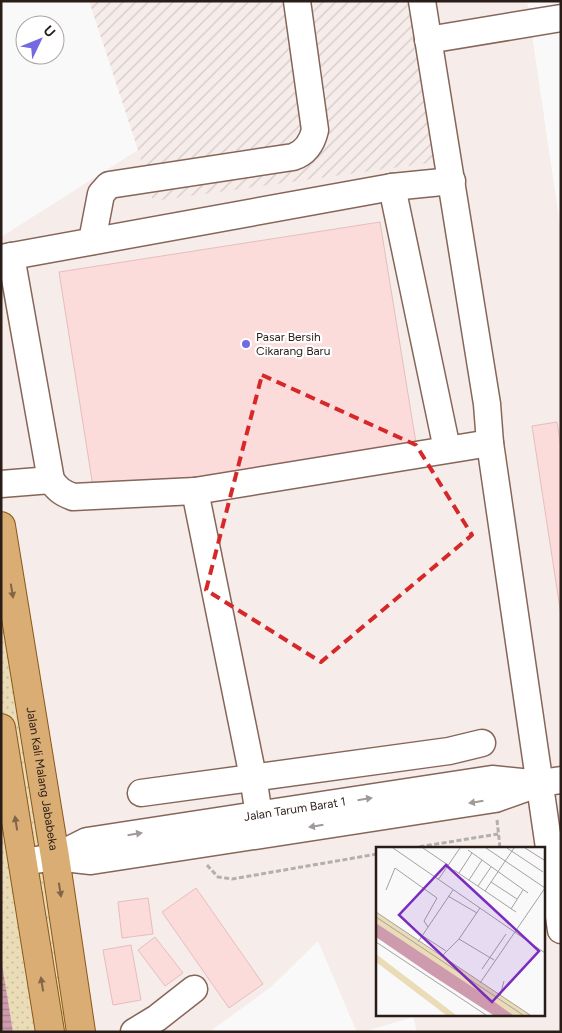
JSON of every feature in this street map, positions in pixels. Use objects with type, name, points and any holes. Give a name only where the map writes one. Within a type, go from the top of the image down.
[{"type":"main road","name":"Jalan Kali Malang Jababeka","points":[[1,526],[55,857],[81,1032]]},
{"type":"main road","points":[[1,728],[50,1032]]},
{"type":"street","points":[[92,241],[101,194],[109,185],[293,157],[306,149],[312,140],[315,130],[297,1]]},
{"type":"street","points":[[422,1],[487,404],[490,443],[550,782],[561,930]]},
{"type":"street","points":[[428,40],[561,18]]},
{"type":"street","points":[[452,181],[392,188],[6,257],[51,480],[58,490],[73,497],[195,491],[490,443]]},
{"type":"street","points":[[392,188],[448,449]]},
{"type":"street","points":[[1,484],[51,480]]},
{"type":"street","points":[[195,491],[253,776],[259,815]]},
{"type":"street","points":[[141,793],[482,744]]},
{"type":"street","name":"Jalan Tarum Barat 1","points":[[55,857],[87,841],[492,779],[550,782]]},
{"type":"street","name":"Jalan Tarum Barat 1","points":[[23,862],[55,857],[91,861],[197,845],[495,799],[550,782]]},
{"type":"street","points":[[134,1032],[157,1018],[194,990]]},
{"type":"path","points":[[495,799],[500,847]]},
{"type":"path","points":[[418,847],[498,834]]},
{"type":"path","points":[[197,845],[209,869],[218,877],[232,879],[376,854]]},
{"type":"highlighted area","points":[[262,375],[416,445],[472,535],[321,662],[206,590]]},
{"type":"shaded area","points":[[89,1],[423,1],[443,161],[153,201]]},
{"type":"shaded area","points":[[423,1],[527,1],[561,232],[561,1032],[417,1032],[413,1017],[363,1032],[357,1032],[318,941],[271,987],[209,1032],[83,1032],[1,531],[1,237],[138,150],[153,201]]},
{"type":"shaded area","points":[[1,526],[82,1032],[13,1032],[1,967]]},
{"type":"shaded area","points":[[1,958],[13,1032],[1,1032]]},
{"type":"building","points":[[380,222],[416,443],[94,493],[59,272]]},
{"type":"building","points":[[557,422],[561,447],[561,615],[532,426]]},
{"type":"building","points":[[196,888],[263,984],[229,1008],[162,912]]},
{"type":"building","points":[[148,898],[153,934],[122,938],[118,902]]},
{"type":"building","points":[[155,937],[183,973],[165,986],[138,950]]},
{"type":"building","points":[[131,945],[141,1000],[113,1005],[103,950]]},
{"type":"place","name":"Pasar Bersih Cikarang Baru","points":[[246,344]]}]
